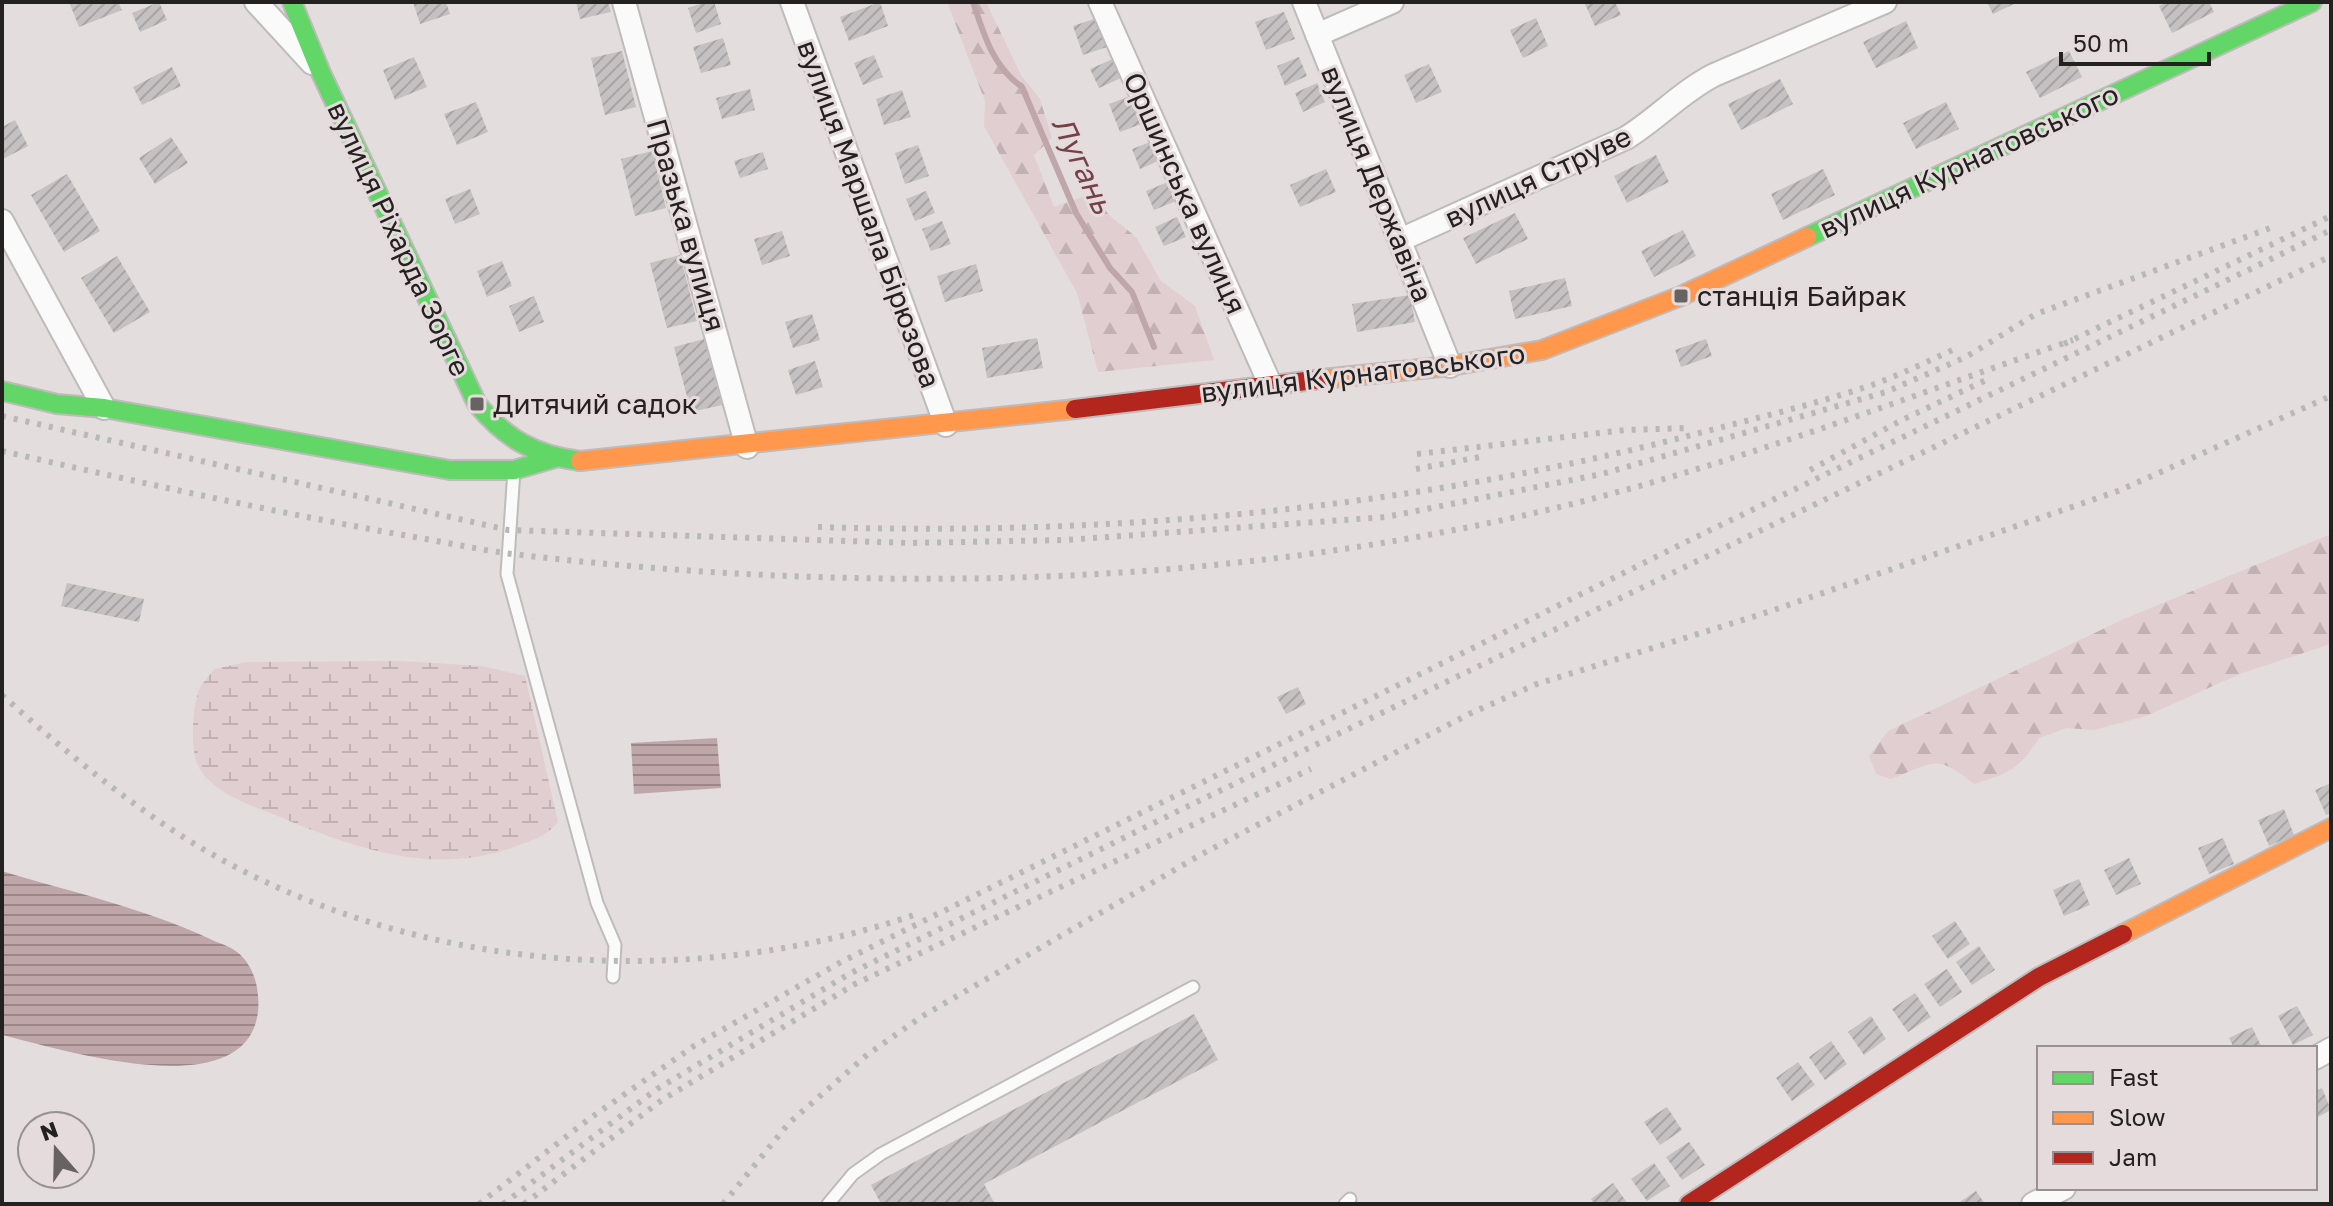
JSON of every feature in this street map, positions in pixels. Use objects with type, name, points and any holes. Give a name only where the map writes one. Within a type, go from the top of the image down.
[{"type":"street","points":[[256,2],[321,73]]},
{"type":"street","name":"вулиця Ріхарда Зорге","points":[[292,2],[321,73],[477,404],[499,431],[535,453]]},
{"type":"street","name":"Празька вулиця","points":[[624,2],[747,447]]},
{"type":"street","name":"вулиця Маршала Бірюзова","points":[[792,2],[946,425]]},
{"type":"street","name":"Оршинська вулиця","points":[[1100,2],[1270,384]]},
{"type":"street","name":"вулиця Державіна","points":[[1304,2],[1450,366]]},
{"type":"street","points":[[1317,35],[1392,2]]},
{"type":"street","name":"вулиця Струве","points":[[1400,240],[1626,138],[1714,75],[1885,2]]},
{"type":"street","name":"вулиця Курнатовського","points":[[535,453],[555,458],[612,460],[747,447],[1270,384],[1450,366],[1542,350],[1615,324],[2265,12],[2312,2]]},
{"type":"street","points":[[2,221],[104,408]]},
{"type":"street","points":[[2,391],[57,404],[104,408],[450,470],[514,470],[555,458]]},
{"type":"street","points":[[1689,1204],[2039,977],[2331,828]]},
{"type":"street","points":[[2033,1204],[2060,1190]]},
{"type":"lane","points":[[516,444],[507,574],[603,922],[615,945],[613,977]]},
{"type":"lane","points":[[828,1204],[853,1174],[881,1154],[1193,987]]},
{"type":"green space","points":[[947,2],[986,2],[1021,75],[1040,99],[1052,138],[1034,155],[1054,207],[1093,193],[1109,215],[1136,237],[1161,281],[1195,306],[1214,360],[1098,372],[1077,293],[984,126],[985,101]]},
{"type":"green space","points":[[2331,534],[2331,644],[2242,673],[2146,716],[2094,730],[2067,728],[2039,738],[2026,757],[2012,769],[1974,784],[1942,764],[1926,765],[1891,779],[1876,774],[1869,756],[1888,731],[2124,619]]},
{"type":"green space","points":[[400,661],[482,666],[525,676],[558,822],[554,827],[517,846],[486,855],[426,859],[396,855],[309,829],[246,803],[223,792],[198,766],[193,739],[195,705],[200,688],[214,669],[247,662]]},
{"type":"shaded area","points":[[717,738],[721,788],[634,794],[631,743]]},
{"type":"shaded area","points":[[2,871],[133,909],[234,950],[248,964],[258,996],[258,1012],[246,1041],[221,1058],[186,1065],[146,1065],[64,1051],[2,1035]]},
{"type":"building","points":[[69,2],[118,2],[122,10],[79,27]]},
{"type":"building","points":[[159,2],[167,20],[140,32],[132,13]]},
{"type":"building","points":[[413,2],[446,2],[450,14],[420,24]]},
{"type":"building","points":[[576,2],[608,2],[611,12],[580,19]]},
{"type":"building","points":[[714,2],[721,24],[696,33],[688,8]]},
{"type":"building","points":[[880,2],[888,26],[849,41],[840,17]]},
{"type":"building","points":[[1584,2],[1615,2],[1621,15],[1595,26]]},
{"type":"building","points":[[1987,2],[2018,2],[1993,14]]},
{"type":"building","points":[[2168,2],[2209,2],[2214,12],[2172,33],[2159,6]]},
{"type":"building","points":[[1284,12],[1295,39],[1266,50],[1255,22]]},
{"type":"building","points":[[1097,18],[1107,47],[1083,55],[1073,26]]},
{"type":"building","points":[[1536,18],[1548,46],[1523,58],[1510,30]]},
{"type":"building","points":[[1906,21],[1918,48],[1876,68],[1863,42]]},
{"type":"building","points":[[723,38],[731,65],[701,73],[693,47]]},
{"type":"building","points":[[622,51],[636,107],[605,115],[591,58]]},
{"type":"building","points":[[2069,51],[2082,77],[2040,98],[2026,72]]},
{"type":"building","points":[[874,55],[883,77],[863,85],[854,63]]},
{"type":"building","points":[[414,57],[427,87],[395,100],[383,70]]},
{"type":"building","points":[[1299,57],[1307,76],[1285,86],[1277,66]]},
{"type":"building","points":[[1113,59],[1121,78],[1099,88],[1090,69]]},
{"type":"building","points":[[1429,64],[1442,92],[1416,103],[1404,75]]},
{"type":"building","points":[[172,67],[181,86],[142,105],[133,87]]},
{"type":"building","points":[[1780,79],[1793,104],[1741,130],[1728,104]]},
{"type":"building","points":[[1317,83],[1325,102],[1303,112],[1295,93]]},
{"type":"building","points":[[750,89],[755,110],[722,119],[716,98]]},
{"type":"building","points":[[902,90],[911,117],[884,125],[876,99]]},
{"type":"building","points":[[1138,93],[1149,121],[1120,132],[1109,104]]},
{"type":"building","points":[[476,102],[488,132],[457,145],[444,114]]},
{"type":"building","points":[[1946,102],[1959,129],[1916,149],[1903,123]]},
{"type":"building","points":[[15,120],[28,146],[3,159],[2,127]]},
{"type":"building","points":[[171,137],[188,163],[155,184],[139,158]]},
{"type":"building","points":[[1155,140],[1163,159],[1140,169],[1132,149]]},
{"type":"building","points":[[918,145],[929,176],[905,184],[895,153]]},
{"type":"building","points":[[652,151],[666,208],[635,216],[621,159]]},
{"type":"building","points":[[763,152],[768,169],[740,178],[734,161]]},
{"type":"building","points":[[1656,155],[1669,182],[1627,203],[1614,176]]},
{"type":"building","points":[[1326,169],[1336,192],[1300,207],[1290,185]]},
{"type":"building","points":[[1823,169],[1835,195],[1783,220],[1771,194]]},
{"type":"building","points":[[67,174],[100,231],[64,252],[31,195]]},
{"type":"building","points":[[1168,182],[1176,201],[1154,210],[1146,191]]},
{"type":"building","points":[[470,189],[480,214],[455,224],[445,199]]},
{"type":"building","points":[[926,191],[935,213],[915,221],[906,199]]},
{"type":"building","points":[[1515,213],[1528,239],[1476,264],[1463,238]]},
{"type":"building","points":[[1177,217],[1186,237],[1164,246],[1155,227]]},
{"type":"building","points":[[942,221],[951,244],[931,251],[922,229]]},
{"type":"building","points":[[1683,230],[1696,256],[1654,277],[1641,251]]},
{"type":"building","points":[[782,231],[790,256],[762,265],[754,239]]},
{"type":"building","points":[[680,255],[697,321],[667,328],[650,263]]},
{"type":"building","points":[[117,256],[150,312],[114,333],[81,278]]},
{"type":"building","points":[[502,261],[512,286],[487,297],[477,271]]},
{"type":"building","points":[[976,264],[983,291],[945,302],[937,276]]},
{"type":"building","points":[[1565,278],[1572,306],[1515,319],[1509,291]]},
{"type":"building","points":[[1410,295],[1415,322],[1357,332],[1352,304]]},
{"type":"building","points":[[534,296],[544,322],[519,332],[509,306]]},
{"type":"building","points":[[812,314],[820,340],[793,348],[785,322]]},
{"type":"building","points":[[1037,338],[1043,368],[987,378],[982,348]]},
{"type":"building","points":[[704,339],[722,405],[691,412],[674,347]]},
{"type":"building","points":[[1706,339],[1712,356],[1681,367],[1675,350]]},
{"type":"building","points":[[815,361],[823,387],[796,395],[788,370]]},
{"type":"building","points":[[67,583],[144,599],[139,622],[61,606]]},
{"type":"building","points":[[1298,687],[1306,704],[1286,714],[1277,697]]},
{"type":"building","points":[[2331,783],[2331,813],[2326,815],[2315,790]]},
{"type":"building","points":[[2284,809],[2294,835],[2269,846],[2258,820]]},
{"type":"building","points":[[2223,838],[2234,864],[2209,874],[2198,848]]},
{"type":"building","points":[[2129,858],[2141,884],[2116,895],[2104,870]]},
{"type":"building","points":[[2079,879],[2090,905],[2064,916],[2053,890]]},
{"type":"building","points":[[1955,921],[1970,944],[1948,959],[1932,936]]},
{"type":"building","points":[[1979,946],[1995,970],[1972,985],[1956,962]]},
{"type":"building","points":[[1947,969],[1962,992],[1940,1007],[1924,984]]},
{"type":"building","points":[[1915,993],[1931,1017],[1908,1032],[1892,1009]]},
{"type":"building","points":[[2297,1006],[2313,1035],[2293,1045],[2278,1016]]},
{"type":"building","points":[[1194,1014],[1218,1060],[984,1184],[995,1204],[881,1204],[871,1185]]},
{"type":"building","points":[[1871,1016],[1886,1039],[1864,1055],[1848,1032]]},
{"type":"building","points":[[2252,1027],[2261,1046],[2233,1046],[2229,1038]]},
{"type":"building","points":[[1831,1041],[1847,1064],[1825,1080],[1809,1057]]},
{"type":"building","points":[[1798,1062],[1815,1085],[1792,1101],[1776,1078]]},
{"type":"building","points":[[2322,1088],[2331,1110],[2317,1117],[2317,1091]]},
{"type":"building","points":[[1667,1107],[1682,1130],[1660,1145],[1644,1122]]},
{"type":"building","points":[[1689,1142],[1705,1165],[1682,1180],[1666,1157]]},
{"type":"building","points":[[1654,1163],[1670,1186],[1647,1201],[1631,1179]]},
{"type":"building","points":[[1613,1183],[1628,1204],[1594,1204],[1591,1199]]},
{"type":"building","points":[[1976,1191],[1985,1204],[1957,1204]]},
{"type":"waterway","name":"Лугань","points":[[973,2],[997,60],[1022,87],[1076,213],[1110,268],[1132,292],[1154,347]]},
{"type":"railway","points":[[2064,344],[2331,216]]},
{"type":"railway","points":[[2,416],[508,530],[909,543],[1066,540],[1386,517],[1602,474],[1886,392],[1966,357],[2036,314],[2273,227]]},
{"type":"railway","points":[[479,1204],[589,1119],[694,1046],[841,962],[1694,538],[2331,230]]},
{"type":"railway","points":[[503,1204],[657,1089],[849,974],[1178,811],[2331,256]]},
{"type":"railway","points":[[2,451],[298,515],[512,554],[641,567],[771,575],[901,579],[1032,577],[1162,570],[1291,556],[1420,536],[1547,510],[1746,454],[2073,340]]},
{"type":"railway","points":[[818,527],[927,529],[1144,522],[1252,513],[1467,484],[1574,463],[1801,407],[1872,385],[1955,349]]},
{"type":"railway","points":[[1810,470],[1902,420],[1988,379]]},
{"type":"railway","points":[[723,1204],[789,1123],[867,1055],[921,1017],[1202,854],[1469,714],[1537,684],[1762,614],[2118,491],[2331,396]]},
{"type":"railway","points":[[1417,454],[1625,430],[1689,428]]},
{"type":"railway","points":[[1416,469],[1480,457]]},
{"type":"railway","points":[[2,695],[92,772],[188,840],[271,884],[359,919],[450,943],[544,957],[639,961],[734,955],[827,939],[917,914]]},
{"type":"railway","points":[[524,1204],[662,1100],[855,984],[1311,769]]},
{"type":"traffic: fast","points":[[292,2],[321,73],[477,404],[499,427],[522,443],[535,450],[580,461]]},
{"type":"traffic: fast","points":[[1807,237],[2312,2]]},
{"type":"traffic: fast","points":[[2,391],[57,404],[104,408],[450,470],[514,470],[555,458]]},
{"type":"traffic: slow","points":[[1322,379],[1450,366],[1542,350],[1681,296],[1807,237]]},
{"type":"traffic: slow","points":[[580,461],[1075,409]]},
{"type":"traffic: slow","points":[[2123,934],[2331,828]]},
{"type":"traffic: jam","points":[[1075,409],[1322,379]]},
{"type":"traffic: jam","points":[[1689,1204],[2039,977],[2123,934]]},
{"type":"place","name":"станція Байрак","points":[[1681,296]]},
{"type":"place","name":"Дитячий садок","points":[[477,404]]}]
